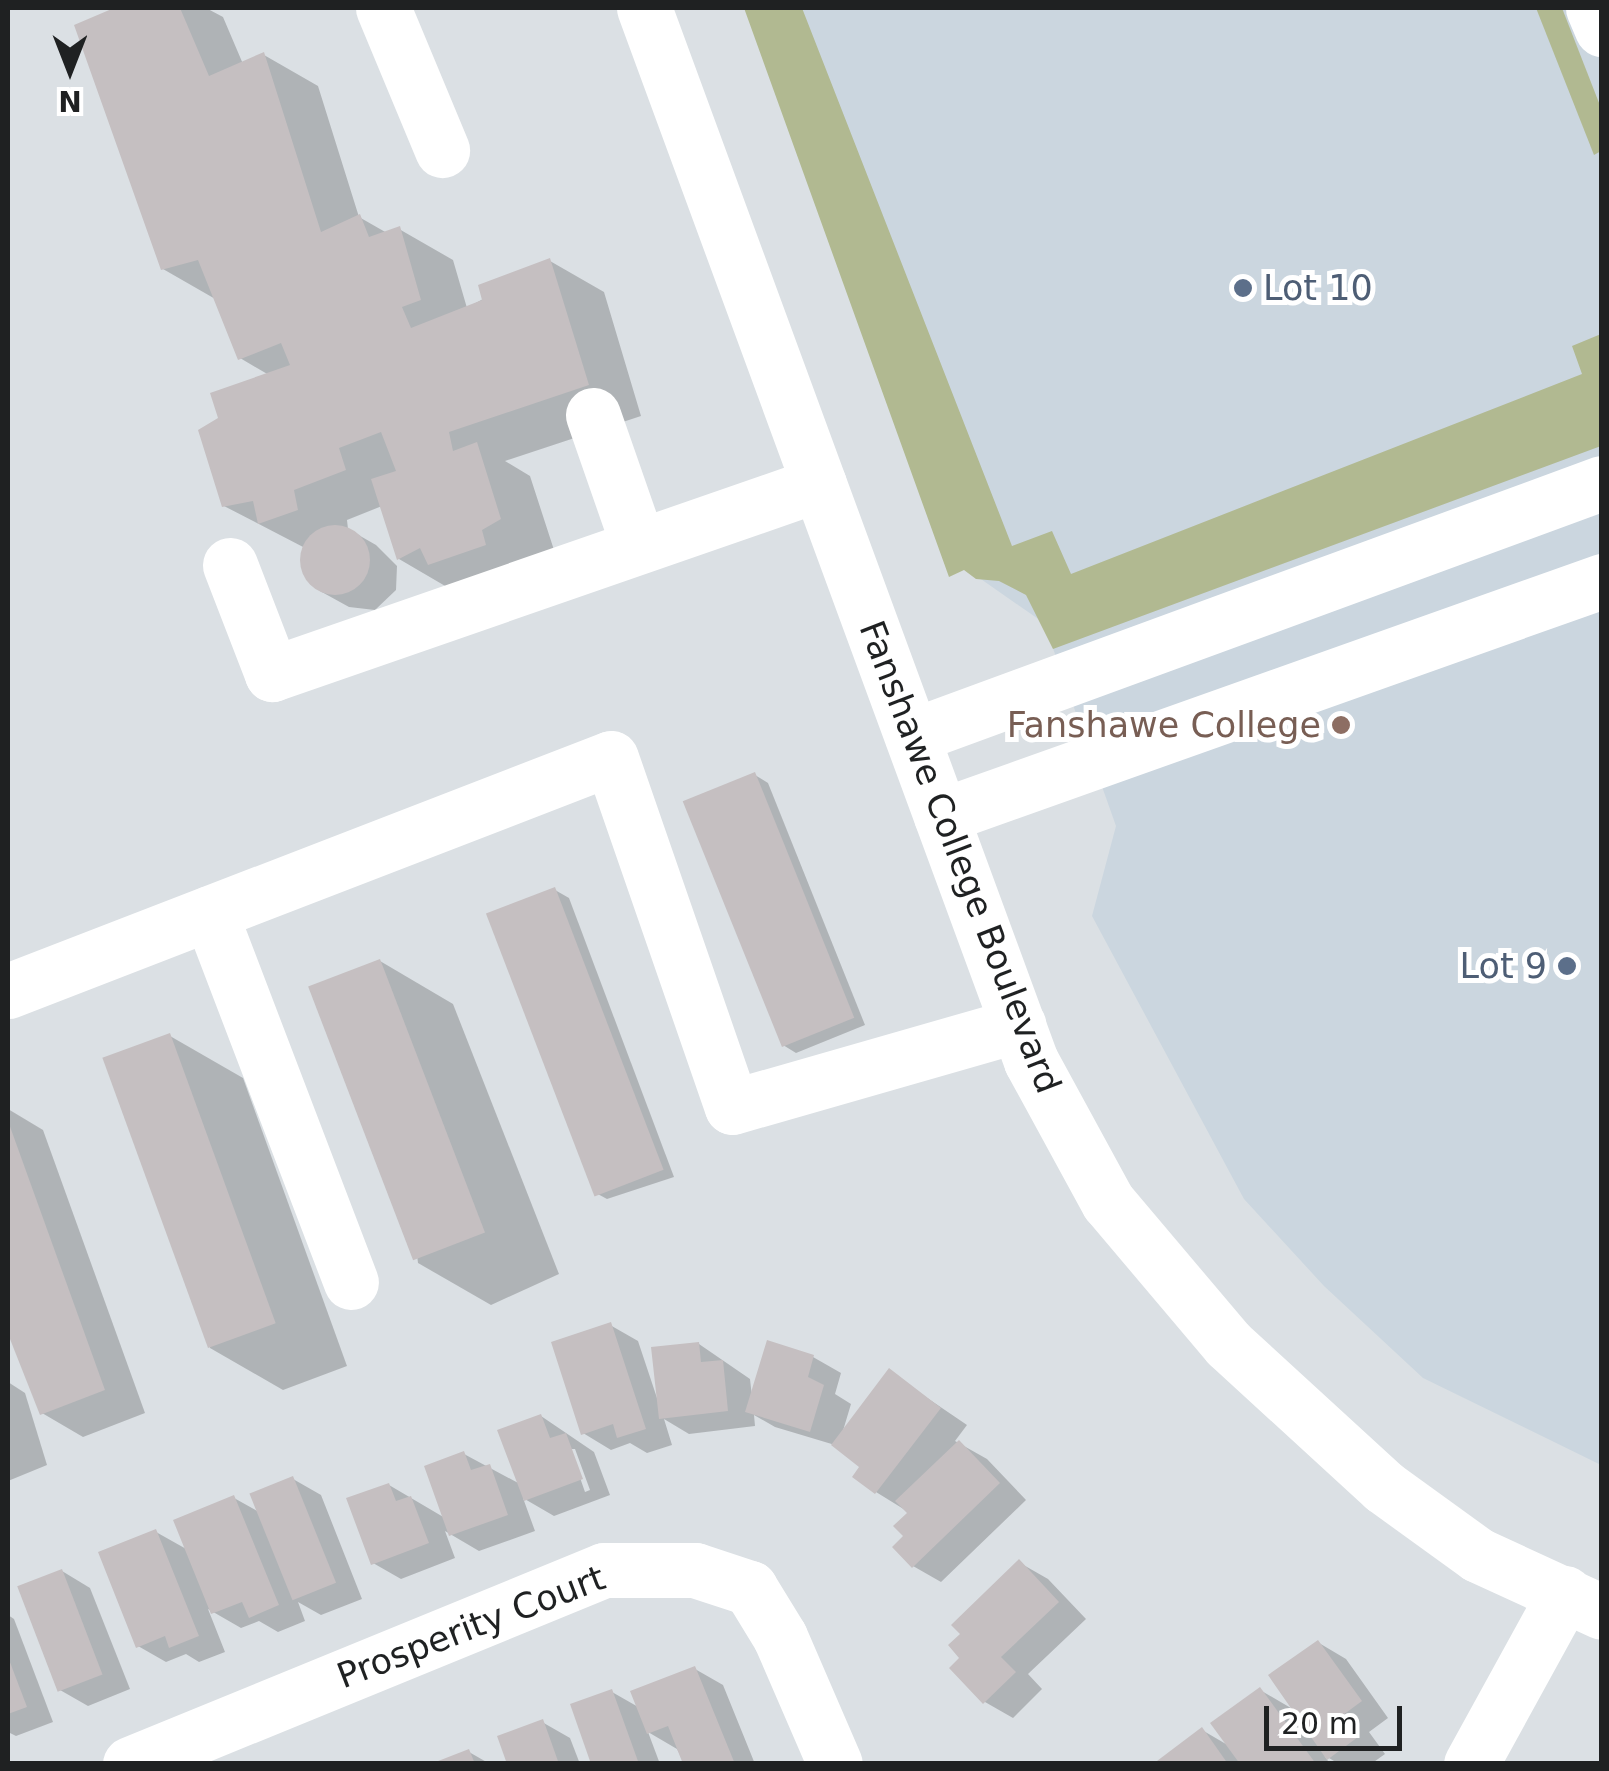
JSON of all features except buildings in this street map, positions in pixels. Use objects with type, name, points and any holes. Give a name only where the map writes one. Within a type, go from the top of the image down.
[{"type":"street","points":[[383,8],[442,150]]},
{"type":"street","name":"Fanshawe College Boulevard","points":[[644,8],[1031,1062],[1108,1202],[1228,1344],[1384,1487],[1478,1555],[1583,1603]]},
{"type":"street","points":[[1594,8],[1602,29]]},
{"type":"street","points":[[593,415],[638,544]]},
{"type":"street","points":[[912,736],[1602,483]]},
{"type":"street","points":[[230,565],[272,674],[819,484]]},
{"type":"street","points":[[940,816],[1602,581]]},
{"type":"street","points":[[8,991],[611,758],[732,1107],[1018,1026]]},
{"type":"street","points":[[210,913],[351,1282]]},
{"type":"street","name":"Prosperity Court","points":[[130,1764],[604,1570],[695,1570],[750,1588],[780,1637],[835,1764]]},
{"type":"street","points":[[1471,1764],[1583,1603]]},
{"type":"shaded area","name":"Fanshawe College","points":[[773,8],[1601,8],[1601,1465],[1423,1378],[1324,1286],[1244,1199],[1092,916],[1116,826],[1044,623],[978,577]]},
{"type":"green space","points":[[744,8],[802,8],[1012,546],[1052,531],[1071,574],[1582,374],[1572,346],[1601,334],[1601,446],[1053,649],[1026,595],[999,581],[976,579],[964,570],[949,577]]},
{"type":"green space","points":[[1536,8],[1562,8],[1601,108],[1601,151],[1594,155]]},
{"type":"place","name":"Lot 10","points":[[1243,288]]},
{"type":"place","name":"Fanshawe College","points":[[1341,725]]},
{"type":"place","name":"Lot 9","points":[[1567,966]]}]
